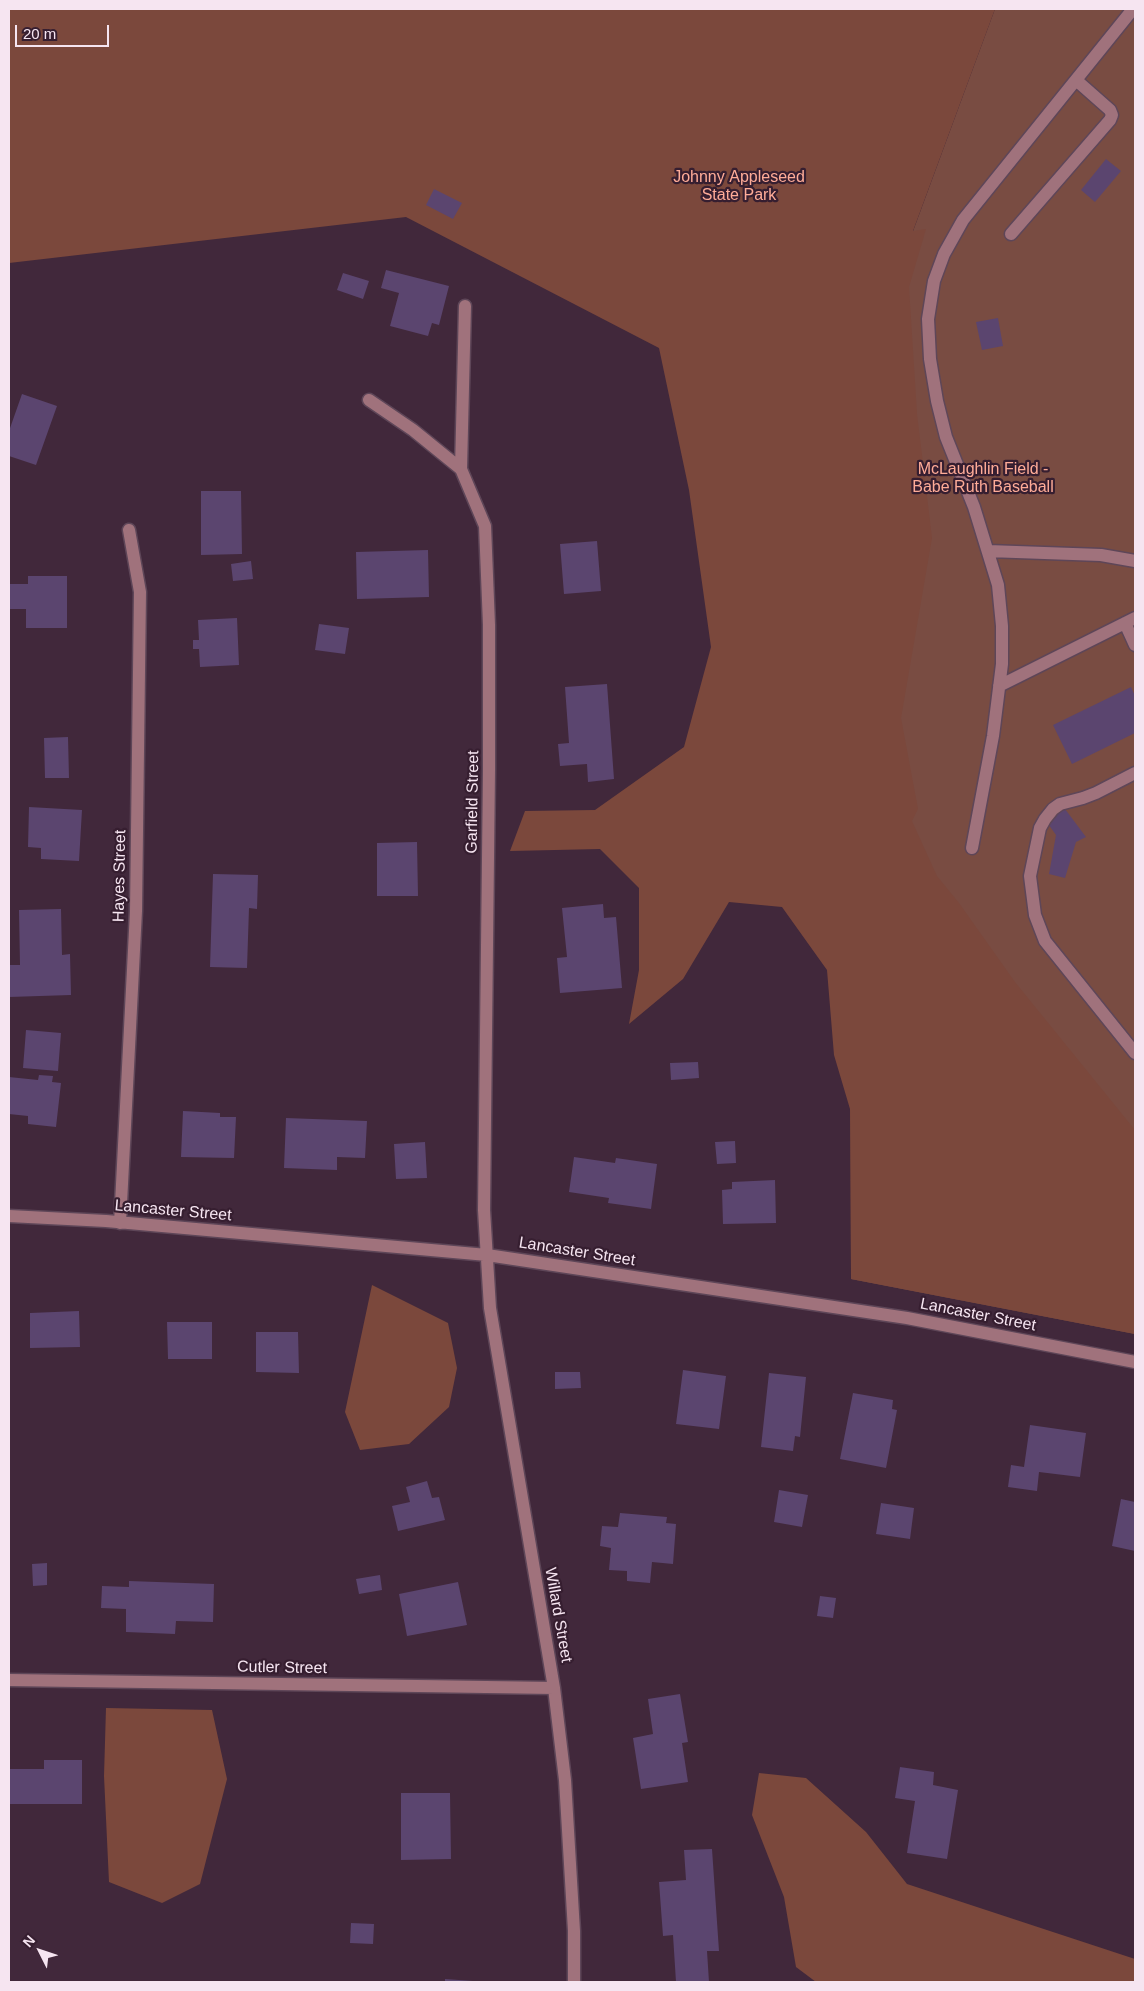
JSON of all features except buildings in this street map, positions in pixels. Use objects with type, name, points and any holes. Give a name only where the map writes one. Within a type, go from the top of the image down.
[{"type":"street","points":[[972,848],[993,736],[1002,664],[1002,626],[998,585],[974,507],[946,437],[937,401],[930,359],[928,320],[934,281],[944,254],[963,220],[1133,9]]},
{"type":"street","points":[[1011,234],[1110,120],[1112,115],[1110,110],[1076,80]]},
{"type":"street","points":[[461,469],[465,306]]},
{"type":"street","name":"Garfield Street","points":[[369,400],[413,430],[461,469],[485,526],[489,624],[490,770],[484,1210],[487,1255]]},
{"type":"street","name":"Hayes Street","points":[[120,1223],[136,911],[140,592],[129,530]]},
{"type":"street","points":[[988,551],[1101,554],[1135,561]]},
{"type":"street","points":[[999,686],[1130,621],[1135,645]]},
{"type":"street","points":[[1135,773],[1090,795],[1060,804],[1053,809],[1040,828],[1030,876],[1035,915],[1045,941],[1135,1053]]},
{"type":"street","name":"Lancaster Street","points":[[9,1216],[120,1223],[487,1255],[907,1318],[1135,1362]]},
{"type":"street","name":"Willard Street","points":[[487,1255],[490,1308],[554,1688],[565,1780],[574,1931],[574,1982]]},
{"type":"street","name":"Cutler Street","points":[[9,1680],[554,1688]]},
{"type":"green space","name":"Johnny Appleseed State Park","points":[[9,9],[995,9],[913,231],[926,229],[909,287],[917,414],[932,538],[901,718],[918,809],[912,821],[937,876],[959,903],[1015,982],[1135,1130],[1135,1334],[851,1279],[850,1109],[834,1055],[827,970],[782,907],[729,902],[683,979],[629,1024],[639,970],[639,888],[600,849],[510,851],[525,811],[595,810],[684,747],[711,647],[689,490],[659,348],[406,217],[9,263]]},
{"type":"green space","name":"McLaughlin Field - Babe Ruth Baseball","points":[[995,9],[1135,9],[1135,1334],[851,1279],[850,622],[836,440]]},
{"type":"green space","points":[[372,1285],[448,1323],[457,1368],[449,1407],[409,1444],[360,1450],[345,1412]]},
{"type":"green space","points":[[106,1708],[212,1710],[227,1779],[200,1884],[162,1903],[109,1882],[104,1776]]},
{"type":"green space","points":[[759,1773],[806,1778],[866,1832],[907,1884],[1135,1959],[1135,1982],[816,1982],[796,1967],[784,1897],[752,1815]]}]
